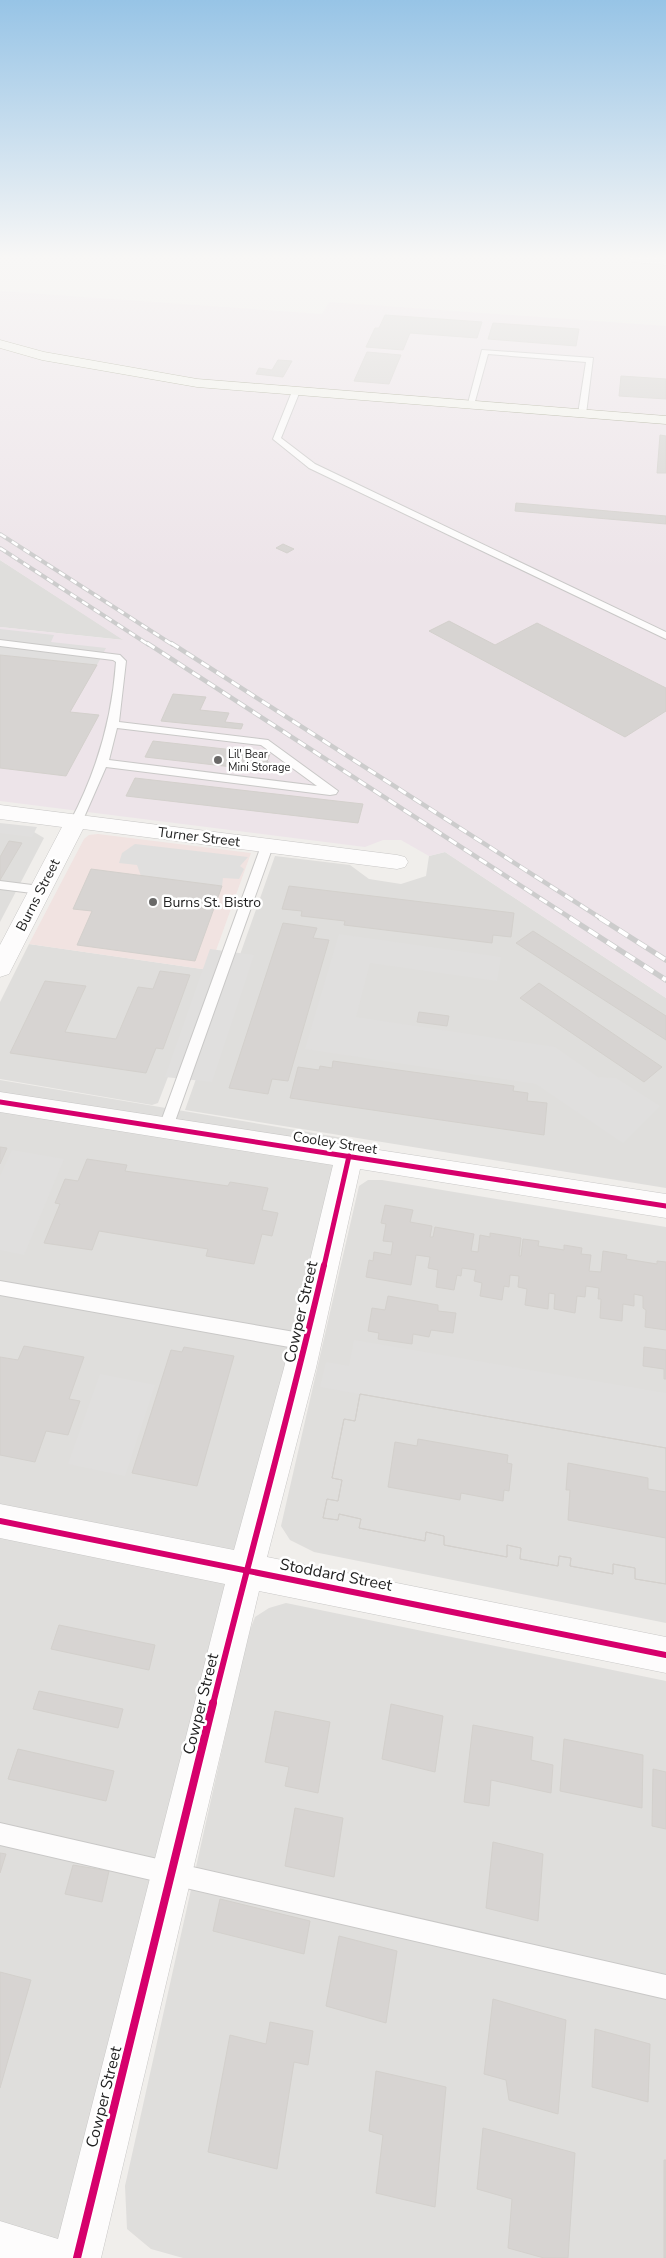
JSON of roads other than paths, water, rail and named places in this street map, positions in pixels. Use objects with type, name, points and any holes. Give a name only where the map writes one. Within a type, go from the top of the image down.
[{"type":"street","points":[[67,360],[197,383],[666,420]]},
{"type":"street","name":"Turner Street","points":[[0,812],[397,862]]},
{"type":"street","name":"Burns Street","points":[[0,968],[6,944],[40,890],[76,822]]},
{"type":"street","name":"Cooley Street","points":[[0,1102],[166,1126],[666,1206]]},
{"type":"street","name":"Cowper Street","points":[[77,2258],[246,1570],[306,1342],[350,1156]]},
{"type":"street","name":"Stoddard Street","points":[[0,1521],[666,1655]]},
{"type":"street","points":[[0,2245],[44,2258]]},
{"type":"lane","points":[[470,405],[483,360]]},
{"type":"lane","points":[[582,414],[590,360]]},
{"type":"lane","points":[[296,391],[277,439],[312,466],[666,636]]},
{"type":"lane","points":[[0,644],[116,657],[121,661],[120,686],[103,763],[76,822]]},
{"type":"lane","points":[[103,763],[332,791],[264,742],[112,724]]},
{"type":"lane","points":[[166,1126],[268,846]]},
{"type":"lane","points":[[0,884],[40,890]]},
{"type":"lane","points":[[0,1288],[306,1342]]},
{"type":"lane","points":[[0,1834],[666,1988]]},
{"type":"railway","points":[[0,534],[173,645]]},
{"type":"railway","points":[[0,548],[149,645]]},
{"type":"railway","points":[[147,643],[572,919]]},
{"type":"railway","points":[[171,643],[602,919]]},
{"type":"railway","points":[[570,918],[666,980]]},
{"type":"railway","points":[[600,918],[666,960]]},
{"type":"place","name":"Lil' Bear Mini Storage","points":[[218,760]]},
{"type":"place","name":"Burns St. Bistro","points":[[153,902]]}]
